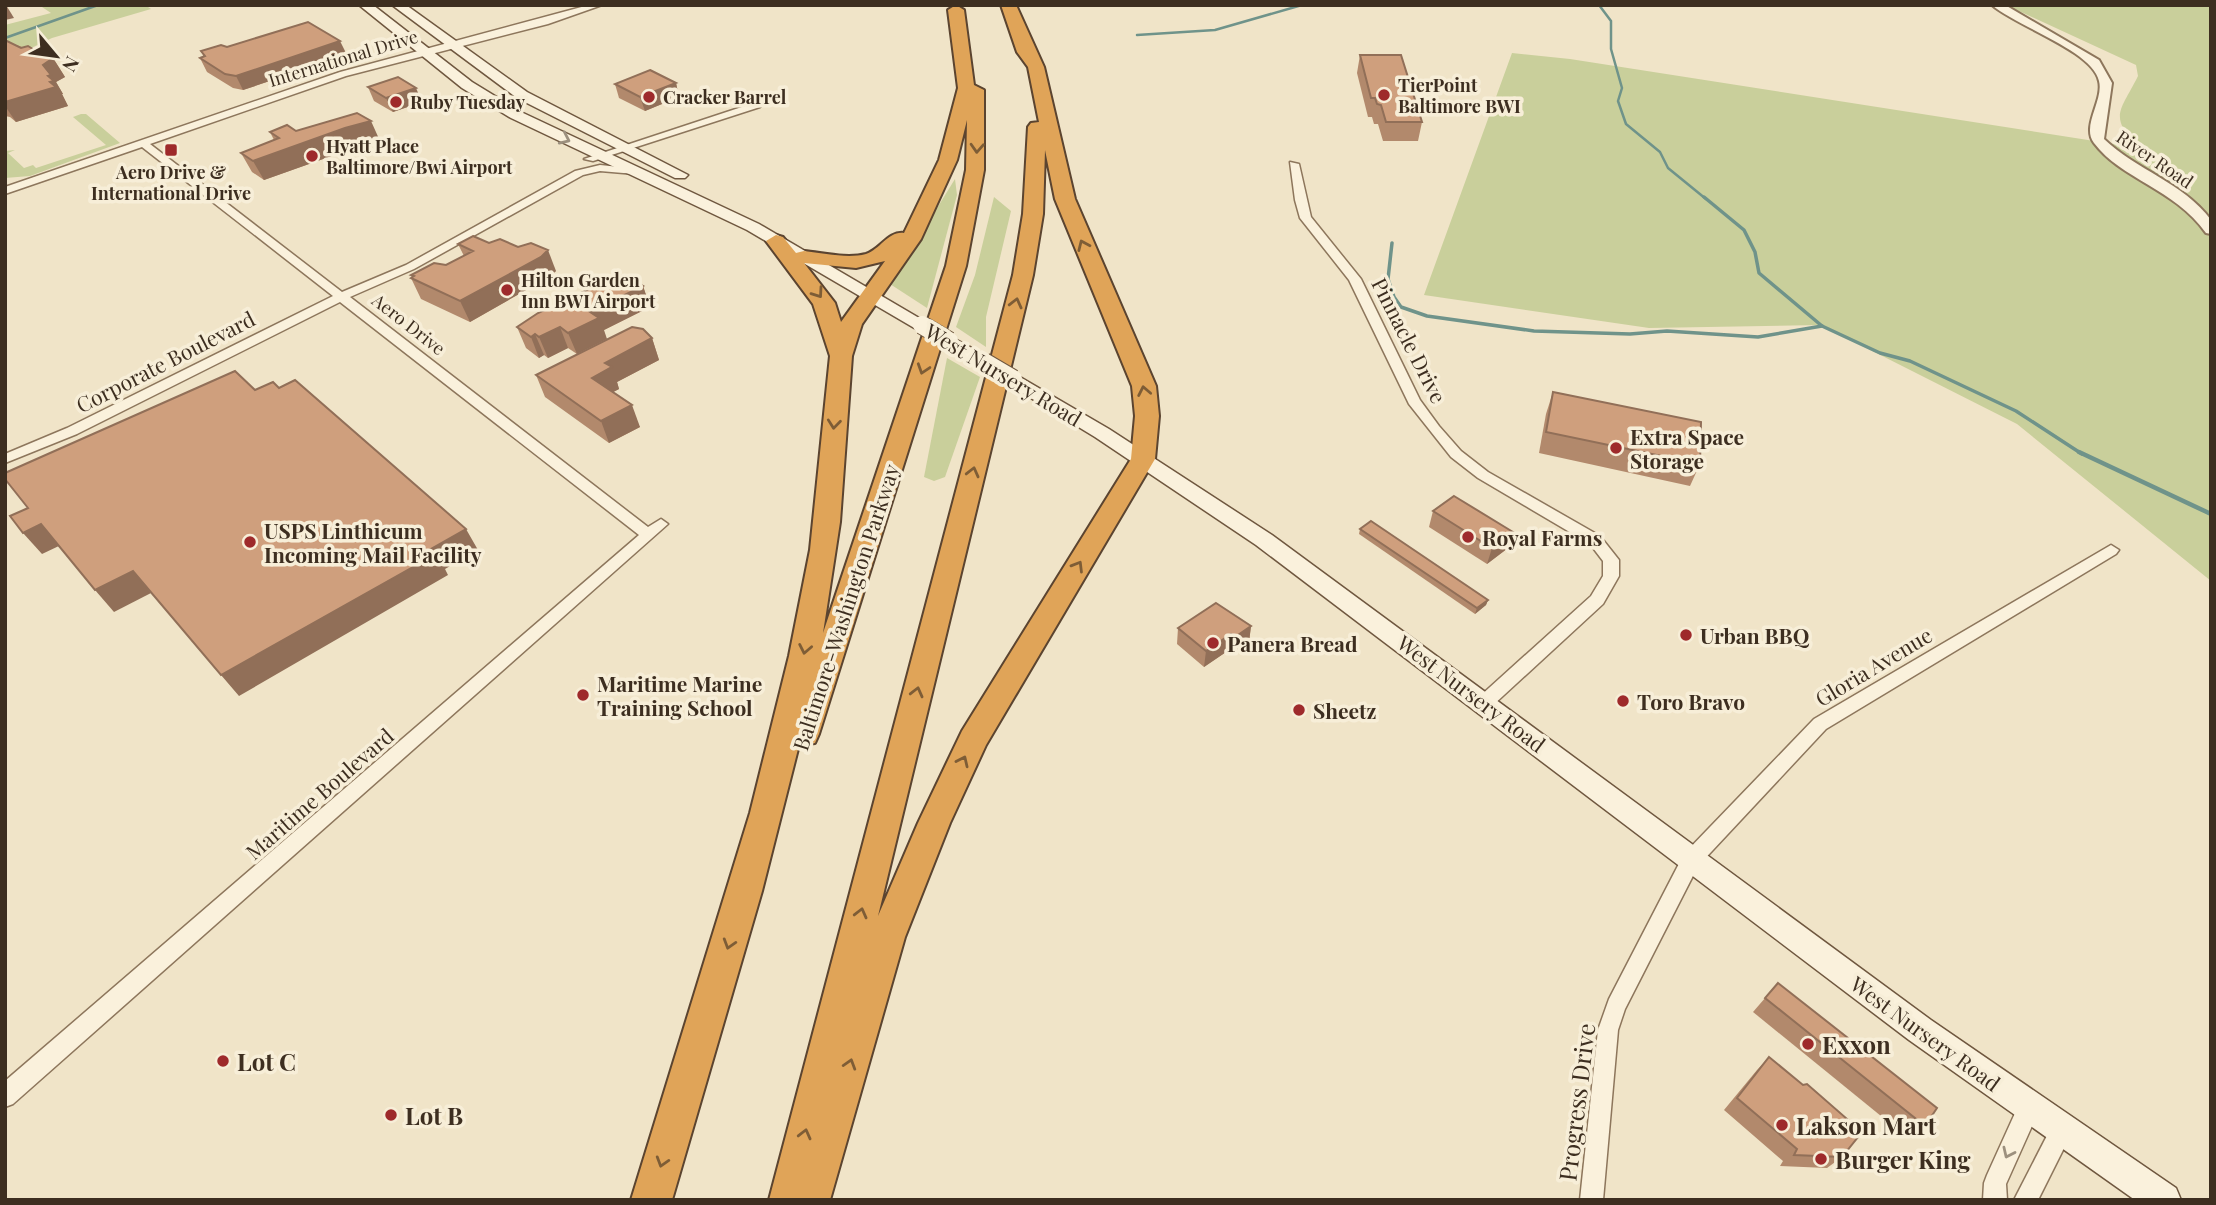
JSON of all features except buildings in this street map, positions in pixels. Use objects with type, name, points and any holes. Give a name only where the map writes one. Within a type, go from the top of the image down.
[{"type":"highway","points":[[809,1200],[887,937],[934,823],[972,740],[1143,459],[1147,416],[1144,386],[1065,199],[1036,67],[1020,37],[1008,5]]},
{"type":"highway","points":[[749,879],[798,687],[819,574],[841,356],[851,324],[911,239],[923,208],[948,160],[966,88],[966,69],[955,8]]},
{"type":"highway","name":"Baltimore-Washington Parkway","points":[[650,1200],[749,879],[759,869],[764,856],[941,312],[969,212],[975,170],[978,105],[966,31],[955,8]]},
{"type":"highway","points":[[789,1200],[1023,275],[1033,215],[1038,141],[1035,103],[1020,37]]},
{"type":"highway","points":[[804,257],[855,264],[870,261],[893,247],[923,208]]},
{"type":"highway","points":[[776,241],[824,303],[841,356]]},
{"type":"main road","name":"West Nursery Road","points":[[365,5],[507,110],[753,227],[1013,379],[1143,459],[1264,540],[1485,702],[1691,860],[2029,1108],[2164,1200]]},
{"type":"main road","name":"West Nursery Road","points":[[398,5],[522,95],[713,192],[753,227]]},
{"type":"main road","points":[[600,155],[620,156],[690,190],[713,192]]},
{"type":"street","name":"International Drive","points":[[5,191],[144,144],[203,120],[598,5]]},
{"type":"street","name":"River Road","points":[[1997,5],[2095,62],[2103,71],[2108,92],[2097,120],[2098,139],[2117,158],[2180,196],[2211,230]]},
{"type":"street","name":"Corporate Boulevard","points":[[342,296],[529,188],[600,155],[757,105]]},
{"type":"street","name":"Aero Drive","points":[[144,144],[342,296],[655,529]]},
{"type":"street","name":"Pinnacle Drive","points":[[1294,164],[1306,218],[1355,279],[1414,401],[1434,429],[1456,454],[1483,475],[1595,540],[1611,560],[1611,576],[1597,600],[1485,702]]},
{"type":"street","name":"Corporate Boulevard","points":[[5,459],[72,430],[342,296],[410,267],[579,173],[600,168],[635,171]]},
{"type":"street","name":"Maritime Boulevard","points":[[5,1096],[655,529]]},
{"type":"street","name":"Gloria Avenue","points":[[1691,860],[1820,724],[2111,550]]},
{"type":"street","name":"Progress Drive","points":[[1591,1200],[1608,1030],[1616,1006],[1691,860]]},
{"type":"street","points":[[1995,1200],[1995,1183],[2029,1108]]},
{"type":"street","points":[[2025,1200],[2062,1130]]},
{"type":"green space","points":[[39,5],[145,5],[151,9],[52,38],[25,51],[5,54],[5,25],[51,13]]},
{"type":"green space","points":[[2006,5],[2211,5],[2211,581],[2017,424],[1821,325],[1649,328],[1424,295],[1512,53],[1570,59],[2139,148],[2120,121],[2122,106],[2138,76],[2136,65]]},
{"type":"green space","points":[[86,114],[120,143],[30,176],[5,178],[5,151],[15,150],[8,153],[24,168],[33,165],[36,168],[106,145],[73,117]]},
{"type":"green space","points":[[955,179],[957,195],[927,308],[890,284]]},
{"type":"green space","points":[[994,197],[1011,211],[986,317],[986,347],[956,327],[975,275]]},
{"type":"green space","points":[[947,358],[980,377],[945,477],[934,481],[924,477]]},
{"type":"waterway","points":[[5,38],[98,5]]},
{"type":"waterway","points":[[1137,35],[1215,30],[1302,5]]},
{"type":"waterway","points":[[1599,5],[1611,21],[1611,49],[1622,88],[1618,101],[1626,124],[1660,152],[1668,168],[1706,199]]},
{"type":"waterway","points":[[1704,197],[1744,230],[1755,252],[1759,273],[1822,326]]},
{"type":"waterway","points":[[1392,243],[1388,279],[1394,297],[1401,307],[1427,316],[1534,331],[1630,334],[1667,331],[1758,337],[1822,326]]},
{"type":"waterway","points":[[1822,326],[1880,353],[1910,361],[2016,411],[2082,454]]},
{"type":"waterway","points":[[2079,452],[2211,514]]},
{"type":"place","name":"TierPoint Baltimore BWI","points":[[1384,95]]},
{"type":"place","name":"Cracker Barrel","points":[[649,97]]},
{"type":"place","name":"Ruby Tuesday","points":[[396,102]]},
{"type":"place","name":"Aero Drive & International Drive","points":[[171,150]]},
{"type":"place","name":"Hyatt Place Baltimore/Bwi Airport","points":[[312,156]]},
{"type":"place","name":"Hilton Garden Inn BWI Airport","points":[[507,290]]},
{"type":"place","name":"Extra Space Storage","points":[[1616,448]]},
{"type":"place","name":"Royal Farms","points":[[1468,537]]},
{"type":"place","name":"USPS Linthicum Incoming Mail Facility","points":[[250,542]]},
{"type":"place","name":"Urban BBQ","points":[[1686,635]]},
{"type":"place","name":"Panera Bread","points":[[1213,643]]},
{"type":"place","name":"Maritime Marine Training School","points":[[583,695]]},
{"type":"place","name":"Toro Bravo","points":[[1623,701]]},
{"type":"place","name":"Sheetz","points":[[1299,710]]},
{"type":"place","name":"Exxon","points":[[1808,1044]]},
{"type":"place","name":"Lot C","points":[[223,1061]]},
{"type":"place","name":"Lot B","points":[[391,1115]]},
{"type":"place","name":"Lakson Mart","points":[[1782,1125]]},
{"type":"place","name":"Burger King","points":[[1821,1159]]}]
